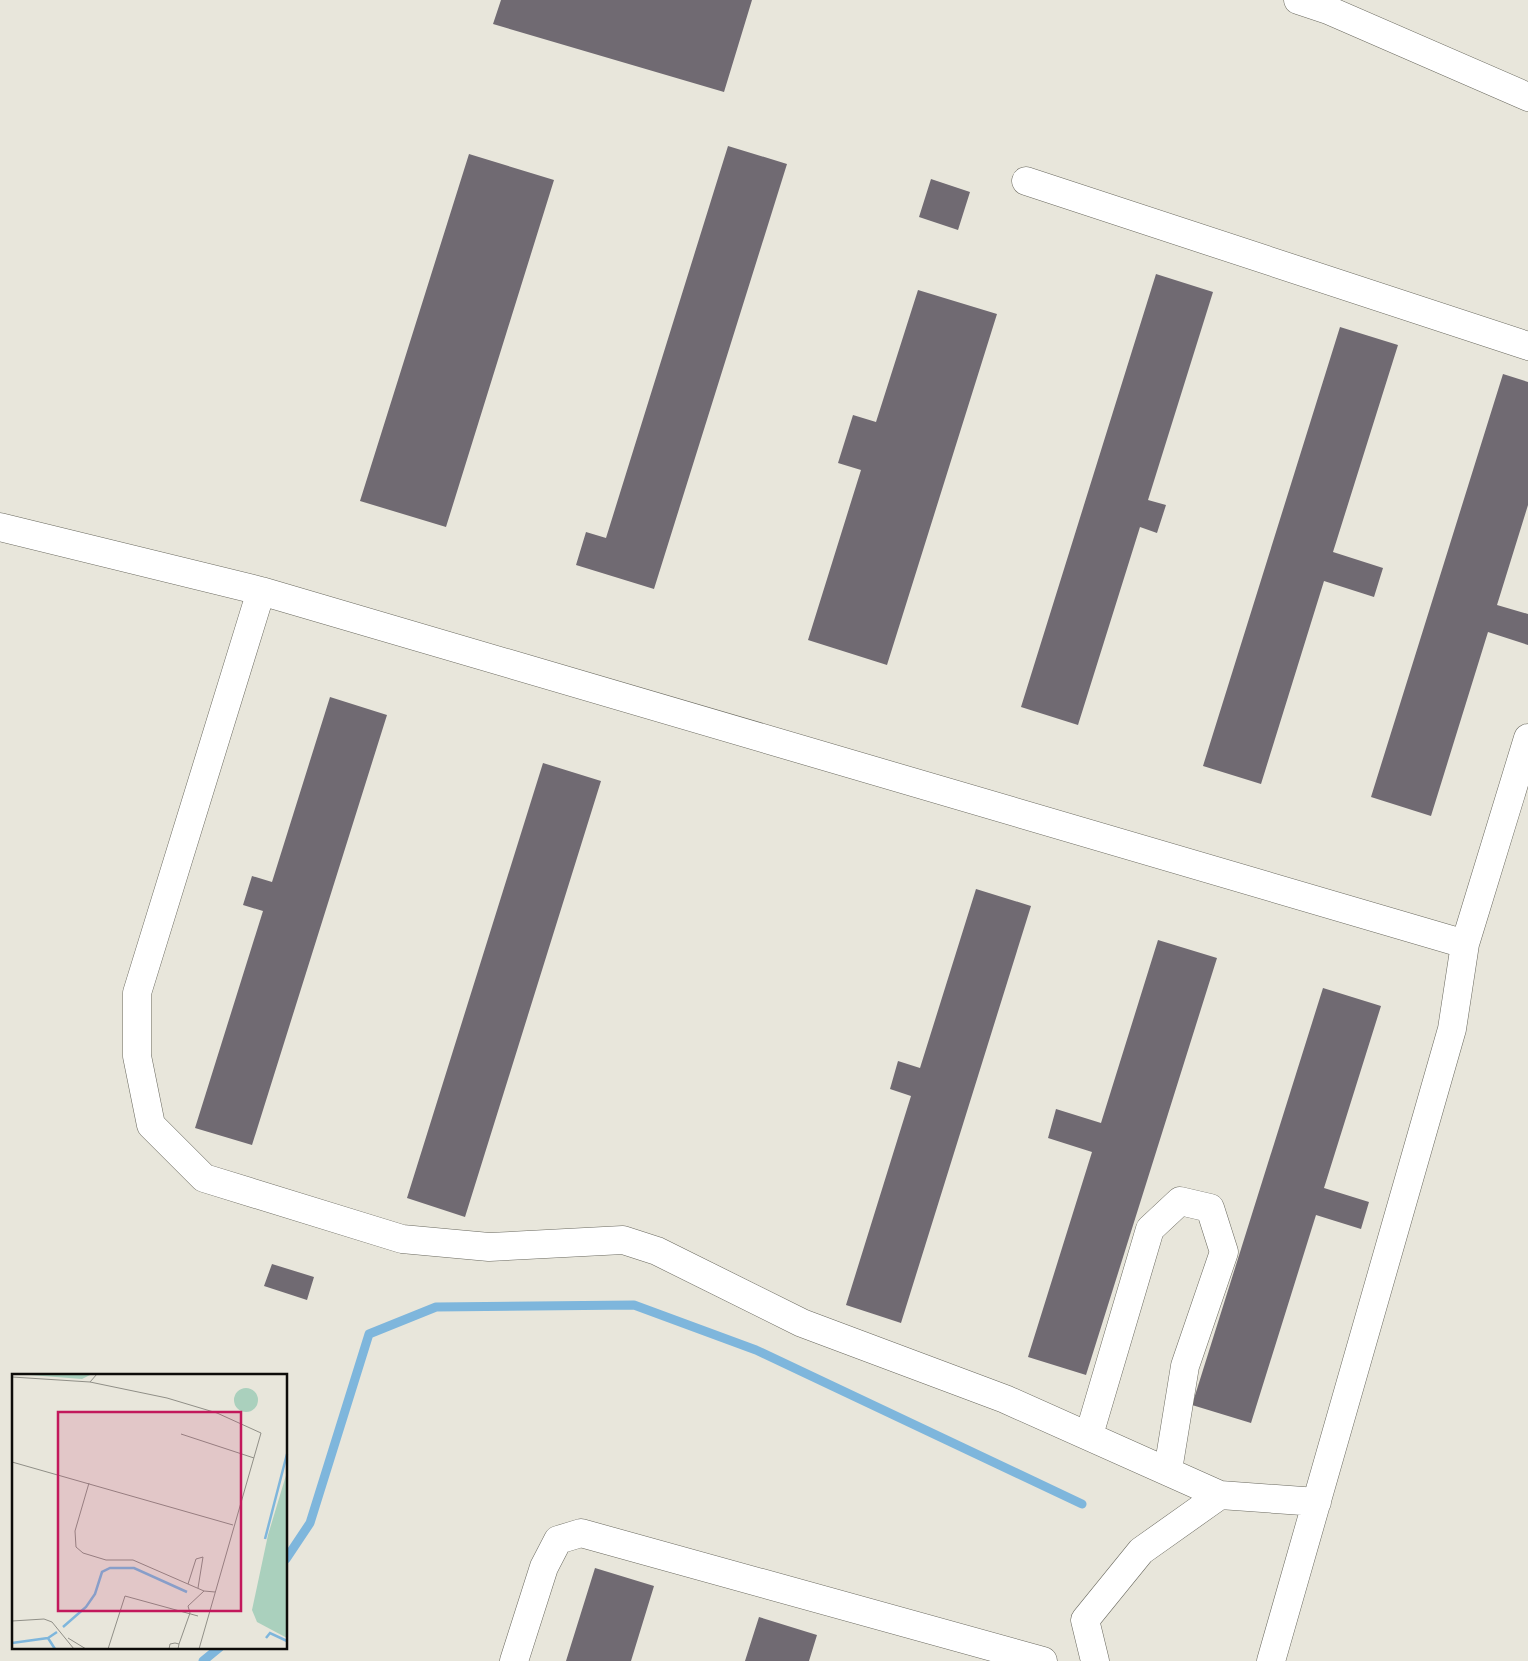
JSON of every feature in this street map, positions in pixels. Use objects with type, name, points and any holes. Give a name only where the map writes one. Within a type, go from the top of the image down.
[{"type":"lane","points":[[1298,0],[1328,10],[1528,97]]},
{"type":"lane","points":[[1026,181],[1528,346]]},
{"type":"lane","points":[[0,526],[261,592],[1465,944]]},
{"type":"lane","points":[[261,592],[137,993],[137,1056],[151,1125],[204,1178],[402,1238],[489,1247],[623,1240],[657,1251],[802,1323],[1004,1399],[1088,1434],[1220,1495],[1317,1502]]},
{"type":"lane","points":[[1271,1661],[1452,1029],[1465,944],[1528,738]]},
{"type":"lane","points":[[1088,1434],[1150,1229],[1180,1201],[1210,1208],[1224,1252],[1185,1366],[1168,1470]]},
{"type":"lane","points":[[1095,1661],[1085,1620],[1141,1550],[1220,1495]]},
{"type":"lane","points":[[514,1661],[544,1567],[558,1540],[581,1533],[1043,1661]]},
{"type":"building","points":[[501,0],[752,0],[724,92],[493,24]]},
{"type":"building","points":[[728,146],[787,164],[654,589],[576,565],[586,532],[606,538]]},
{"type":"building","points":[[469,154],[554,180],[446,527],[360,501]]},
{"type":"building","points":[[931,179],[970,192],[958,230],[919,217]]},
{"type":"building","points":[[1156,274],[1213,292],[1148,500],[1166,505],[1157,533],[1140,527],[1078,725],[1021,707]]},
{"type":"building","points":[[918,290],[997,314],[887,665],[808,640],[861,470],[838,463],[853,415],[876,422]]},
{"type":"building","points":[[1340,327],[1398,345],[1333,552],[1383,568],[1374,597],[1324,581],[1261,784],[1203,766]]},
{"type":"building","points":[[1503,374],[1528,382],[1528,505],[1497,605],[1528,614],[1528,645],[1488,632],[1431,816],[1371,797]]},
{"type":"building","points":[[330,697],[387,715],[252,1145],[195,1128],[263,911],[243,905],[252,876],[272,882]]},
{"type":"building","points":[[543,763],[601,781],[465,1217],[407,1198]]},
{"type":"building","points":[[976,889],[1031,906],[901,1323],[846,1305],[911,1096],[890,1089],[898,1061],[920,1068]]},
{"type":"building","points":[[1158,940],[1217,958],[1086,1375],[1028,1357],[1092,1152],[1048,1138],[1056,1109],[1101,1123]]},
{"type":"building","points":[[1323,988],[1381,1006],[1324,1188],[1369,1202],[1361,1229],[1316,1215],[1251,1423],[1192,1405]]},
{"type":"building","points":[[272,1264],[314,1277],[307,1300],[264,1286]]},
{"type":"building","points":[[595,1568],[654,1586],[631,1661],[566,1661]]},
{"type":"building","points":[[759,1617],[817,1635],[809,1661],[745,1661]]},
{"type":"waterway","points":[[288,1556],[310,1523],[369,1334],[436,1307],[634,1305],[756,1350],[1082,1504]]},
{"type":"waterway","points":[[203,1661],[219,1648]]}]
